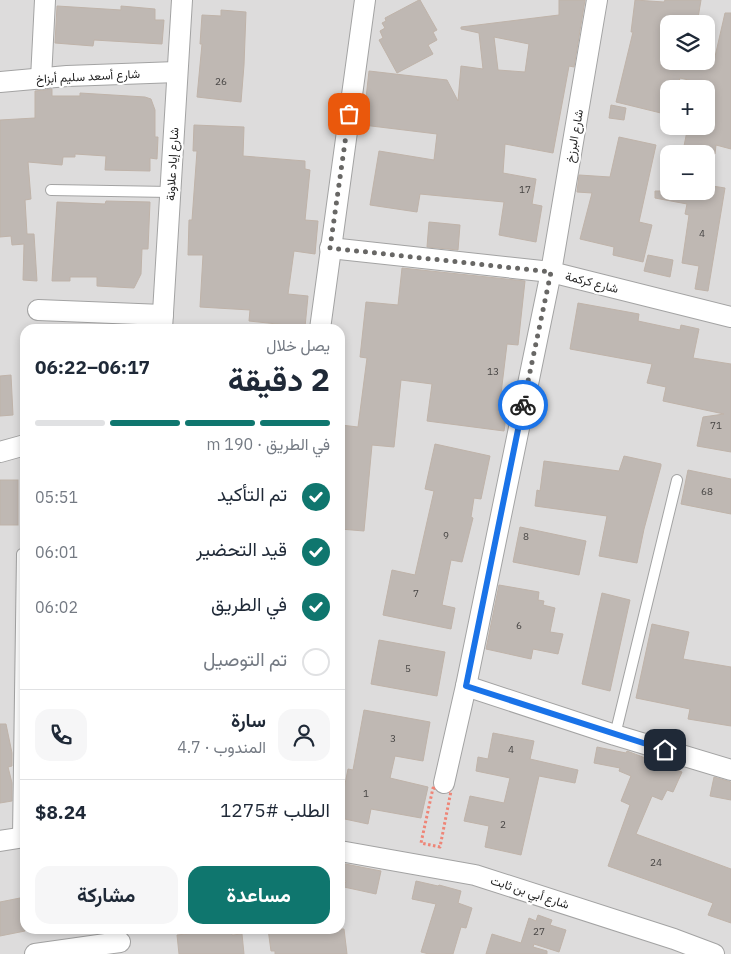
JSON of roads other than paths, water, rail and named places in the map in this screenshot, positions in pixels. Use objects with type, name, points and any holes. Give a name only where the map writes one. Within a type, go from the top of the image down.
[{"type":"street","points":[[41,79],[45,0]]},
{"type":"street","name":"شارع إياد علاونة","points":[[162,322],[182,0]]},
{"type":"street","points":[[321,324],[365,0]]},
{"type":"street","name":"شارع البرزخ","points":[[442,790],[466,686],[551,272],[597,0]]},
{"type":"street","name":"شارع أسعد سليم أبزاخ","points":[[0,82],[109,74],[177,72]]},
{"type":"street","name":"شارع كركمة","points":[[330,248],[551,272],[731,317]]},
{"type":"street","points":[[38,310],[162,322]]},
{"type":"street","points":[[0,452],[20,446]]},
{"type":"street","points":[[466,686],[615,735],[731,770]]},
{"type":"street","name":"شارع أبي بن ثابت","points":[[345,852],[475,875],[665,936],[714,954]]},
{"type":"street","points":[[34,954],[120,942]]},
{"type":"lane","points":[[51,190],[170,192]]},
{"type":"lane","points":[[615,735],[677,480]]},
{"type":"lane","points":[[14,838],[20,749]]}]
